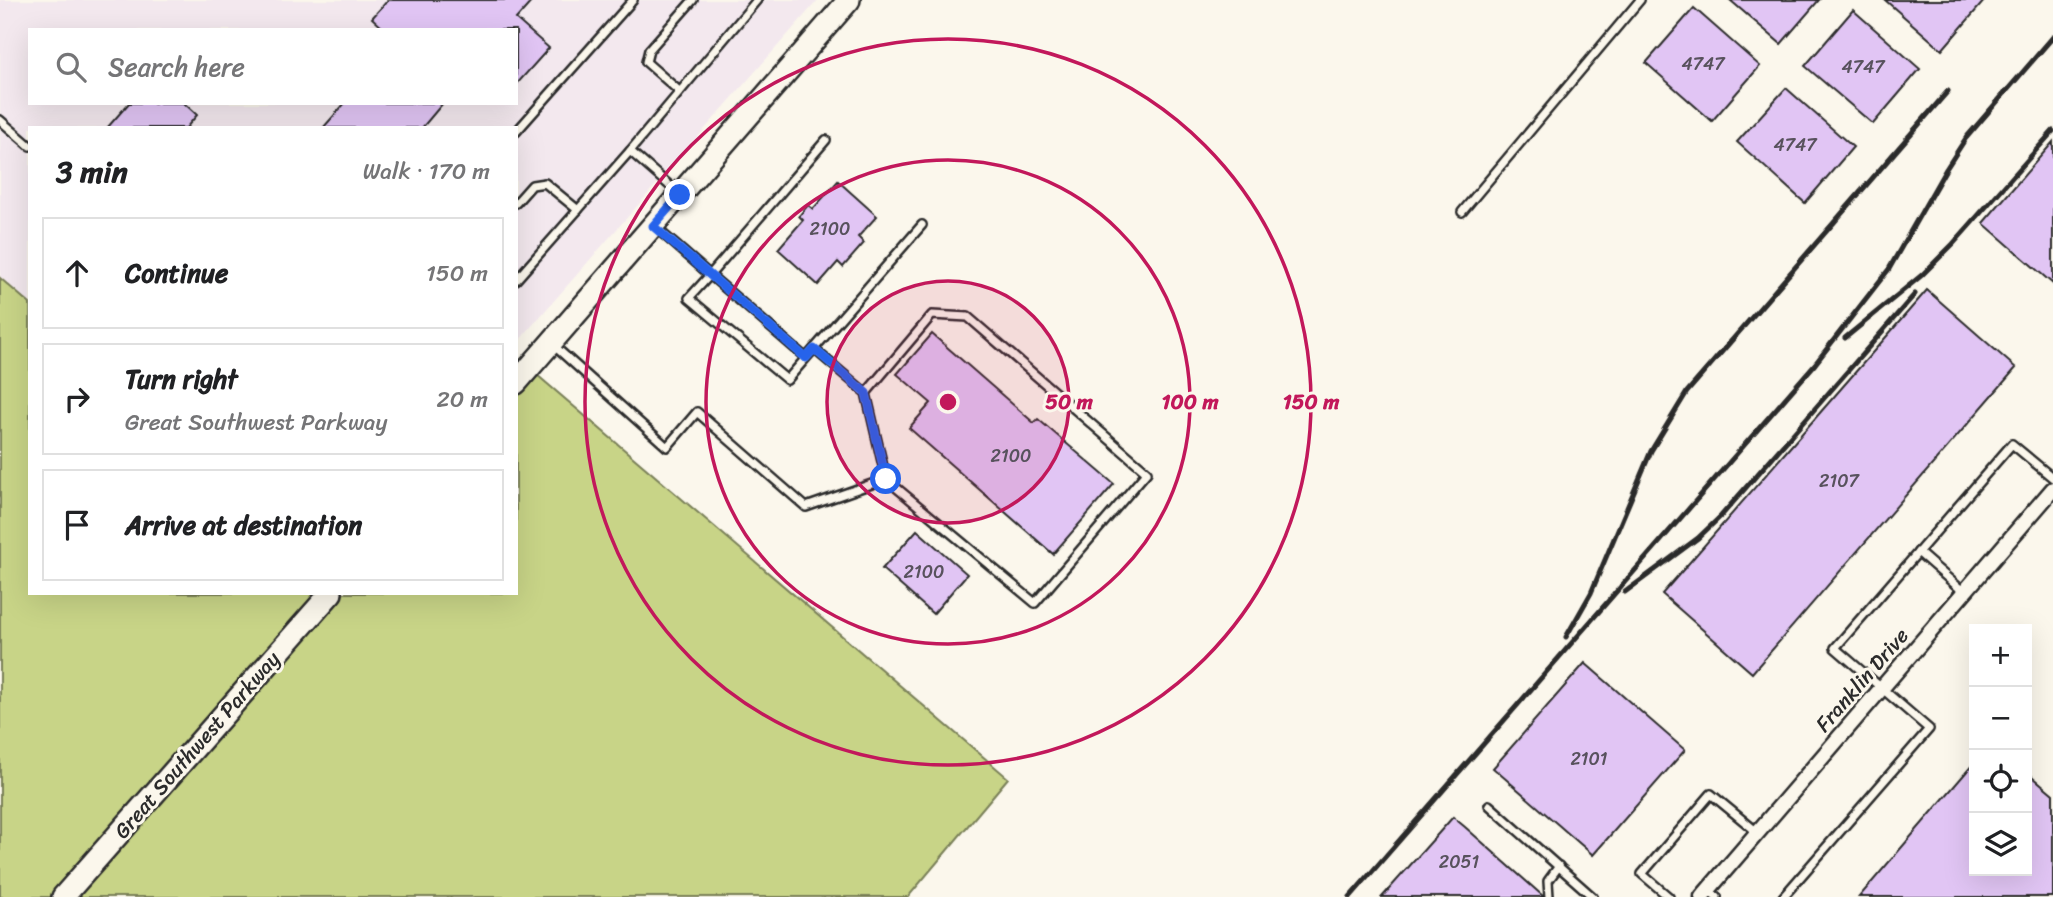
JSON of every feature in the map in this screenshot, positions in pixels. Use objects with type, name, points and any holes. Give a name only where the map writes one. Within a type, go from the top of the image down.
[{"type":"street","points":[[518,381],[849,0]]},
{"type":"street","name":"Franklin Drive","points":[[1709,895],[1758,833],[2053,489]]},
{"type":"street","name":"Great Southwest Parkway","points":[[63,897],[329,595]]},
{"type":"lane","points":[[518,130],[633,0]]},
{"type":"lane","points":[[679,91],[646,62],[649,50],[693,0]]},
{"type":"lane","points":[[518,278],[630,152],[757,0]]},
{"type":"lane","points":[[1462,212],[1640,0]]},
{"type":"lane","points":[[0,120],[28,144]]},
{"type":"lane","points":[[827,140],[689,298],[787,380],[922,225]]},
{"type":"lane","points":[[630,152],[680,195]]},
{"type":"lane","points":[[518,201],[532,185],[545,183],[578,210]]},
{"type":"lane","points":[[653,226],[806,358]]},
{"type":"lane","points":[[814,349],[866,393],[886,479],[1035,603],[1147,472],[968,317],[932,315],[866,393]]},
{"type":"lane","points":[[551,344],[667,447],[697,412],[806,508],[886,479]]},
{"type":"lane","points":[[1783,897],[1929,729],[1835,648],[2012,444],[2053,478]]},
{"type":"lane","points":[[1918,552],[1965,593]]},
{"type":"lane","points":[[1669,897],[1642,874],[1712,794],[1758,833]]},
{"type":"lane","points":[[1489,805],[1593,897]]},
{"type":"lane","points":[[1549,897],[1548,881],[1559,866]]},
{"type":"shaded area","points":[[0,0],[818,0],[518,342],[518,126],[28,126],[28,302],[0,278]]},
{"type":"green space","points":[[0,278],[28,302],[28,595],[518,595],[518,359],[1008,778],[908,897],[0,897]]},
{"type":"building","points":[[388,0],[533,0],[516,19],[549,48],[518,83],[518,28],[383,28],[372,18]]},
{"type":"building","points":[[1730,0],[1819,0],[1781,44]]},
{"type":"building","points":[[1885,0],[1985,0],[1942,50]]},
{"type":"building","points":[[1694,8],[1760,66],[1712,121],[1646,63]]},
{"type":"building","points":[[1853,10],[1920,69],[1873,124],[1805,66]]},
{"type":"building","points":[[1786,88],[1853,147],[1805,203],[1737,142]]},
{"type":"building","points":[[127,105],[186,105],[197,115],[188,126],[109,126]]},
{"type":"building","points":[[343,105],[441,105],[424,126],[325,126]]},
{"type":"building","points":[[2053,142],[2053,284],[1983,223]]},
{"type":"building","points":[[838,181],[877,216],[858,237],[864,243],[843,267],[838,262],[818,285],[778,249],[803,220],[799,216],[808,205],[813,209]]},
{"type":"building","points":[[1927,290],[2016,368],[1752,673],[1662,594]]},
{"type":"building","points":[[932,334],[1034,423],[1038,419],[1114,484],[1053,554],[909,428],[931,403],[897,374]]},
{"type":"building","points":[[917,530],[967,574],[933,614],[882,569]]},
{"type":"building","points":[[1585,663],[1685,750],[1593,855],[1493,768]]},
{"type":"building","points":[[1969,769],[1969,876],[2032,876],[2032,776],[2053,794],[2053,897],[1859,897]]},
{"type":"building","points":[[1453,817],[1465,827],[1544,897],[1382,897]]},
{"type":"railway","points":[[1350,897],[1815,364],[1889,269],[1966,138],[2053,37]]},
{"type":"railway","points":[[1566,637],[1591,593],[1651,451],[1687,392],[1948,91]]},
{"type":"railway","points":[[1845,338],[1922,275],[2053,131]]},
{"type":"railway","points":[[1625,592],[1698,538],[1721,516],[1915,294]]},
{"type":"route","points":[[680,195],[653,226],[806,358],[814,349],[866,393],[886,479]]}]
